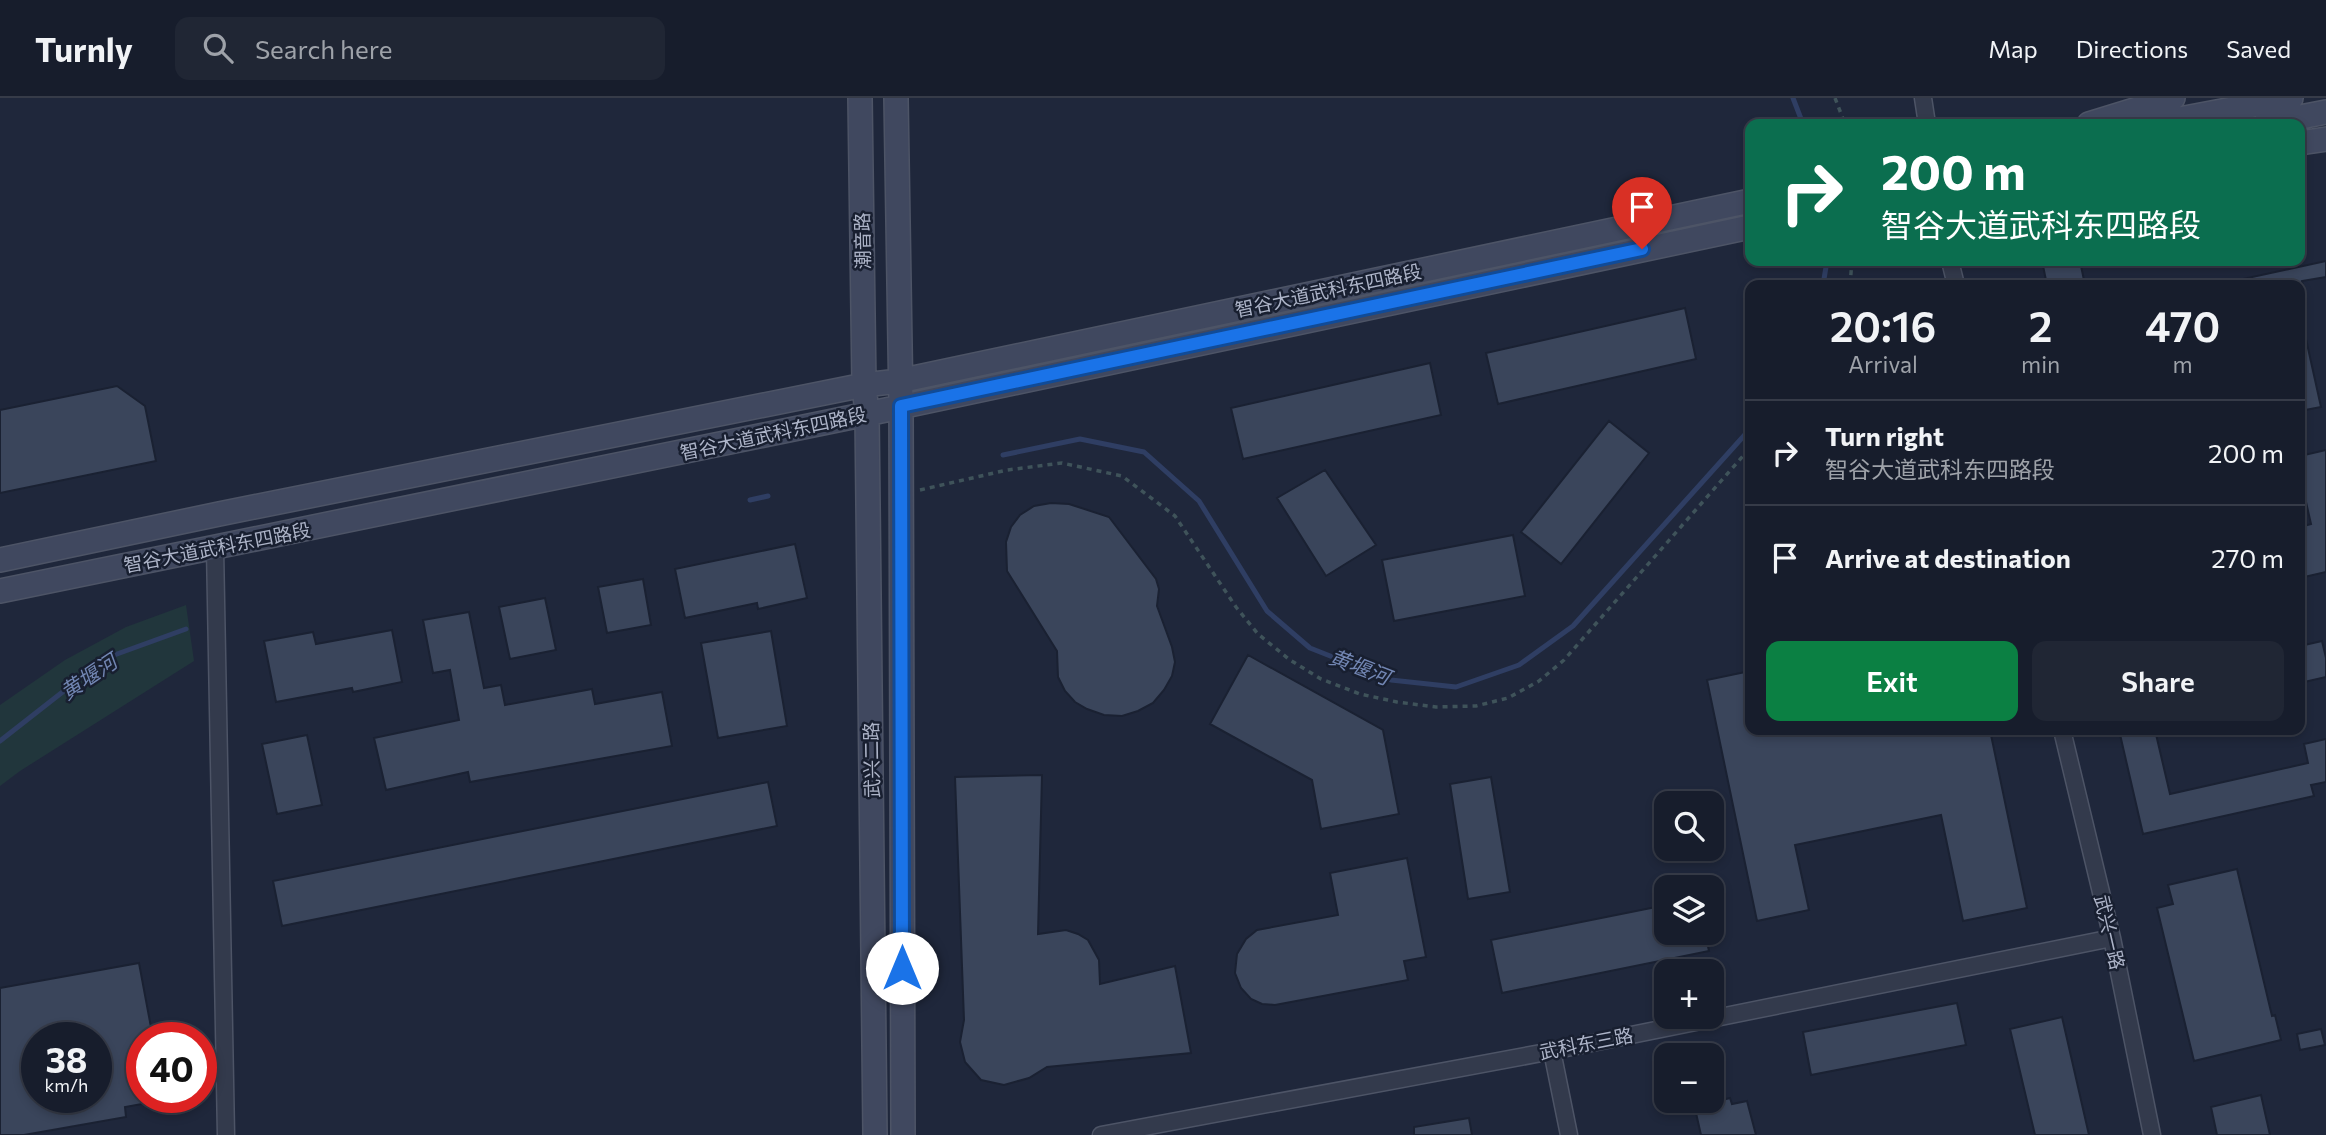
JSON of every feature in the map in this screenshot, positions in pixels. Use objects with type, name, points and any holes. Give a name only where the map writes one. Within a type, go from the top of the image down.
[{"type":"main road","name":"潮音路","points":[[860,98],[864,385]]},
{"type":"main road","name":"潮音路","points":[[896,98],[901,406],[903,1135]]},
{"type":"main road","points":[[2106,119],[2173,98]]},
{"type":"main road","points":[[2182,119],[2291,98]]},
{"type":"main road","points":[[2290,119],[2326,112]]},
{"type":"main road","points":[[2305,142],[2326,139]]},
{"type":"main road","name":"智谷大道武科东四路段","points":[[0,560],[864,385],[899,381],[1745,202]]},
{"type":"main road","name":"智谷大道武科东四路段","points":[[0,591],[867,414],[1745,228]]},
{"type":"main road","name":"武兴二路","points":[[864,385],[867,414],[875,1135]]},
{"type":"street","points":[[1923,98],[1926,119]]},
{"type":"street","points":[[215,548],[226,1135]]},
{"type":"street","name":"武兴一路","points":[[2064,735],[2112,939],[2151,1135]]},
{"type":"street","name":"武科东三路","points":[[1101,1135],[1552,1051],[2112,939]]},
{"type":"street","points":[[1552,1051],[1569,1135]]},
{"type":"path","points":[[1835,98],[1843,119]]},
{"type":"path","points":[[901,495],[1007,470],[1062,463],[1122,476],[1175,516],[1236,607],[1258,634],[1290,660],[1321,679],[1360,694],[1436,707],[1476,706],[1508,698],[1539,681],[1564,660],[1745,454]]},
{"type":"green space","points":[[186,605],[194,661],[0,786],[0,705],[65,660],[126,627]]},
{"type":"building","points":[[2326,261],[2326,277],[2305,280],[2243,280],[2243,279]]},
{"type":"building","points":[[2043,266],[2081,266],[2084,280],[2046,280]]},
{"type":"building","points":[[1685,308],[1696,359],[1498,404],[1486,353]]},
{"type":"building","points":[[2305,339],[2306,339],[2321,407],[2305,410]]},
{"type":"building","points":[[1430,363],[1441,415],[1243,459],[1231,408]]},
{"type":"building","points":[[117,386],[145,406],[156,461],[0,493],[0,410]]},
{"type":"building","points":[[1609,421],[1649,453],[1561,564],[1521,532]]},
{"type":"building","points":[[2326,450],[2326,572],[2305,577],[2305,526],[2311,524],[2305,498],[2305,455]]},
{"type":"building","points":[[1325,470],[1376,545],[1326,576],[1277,498]]},
{"type":"building","points":[[1069,504],[1109,517],[1156,579],[1159,589],[1157,606],[1175,662],[1172,676],[1164,690],[1153,703],[1138,711],[1122,716],[1104,715],[1075,702],[1058,677],[1057,651],[1007,571],[1006,542],[1011,527],[1020,515],[1034,506]]},
{"type":"building","points":[[1513,535],[1525,596],[1394,621],[1382,560]]},
{"type":"building","points":[[795,544],[807,598],[758,609],[757,603],[685,618],[675,569]]},
{"type":"building","points":[[643,579],[651,625],[607,633],[598,587]]},
{"type":"building","points":[[545,598],[556,650],[510,659],[499,607]]},
{"type":"building","points":[[469,612],[484,688],[501,685],[505,705],[592,689],[595,704],[662,692],[672,746],[470,782],[468,772],[386,790],[374,738],[459,720],[450,670],[433,673],[423,620]]},
{"type":"building","points":[[392,630],[402,682],[353,692],[352,688],[276,702],[264,641],[313,632],[316,644]]},
{"type":"building","points":[[771,631],[787,726],[718,738],[701,643]]},
{"type":"building","points":[[2322,641],[2326,677],[2305,682],[2305,645]]},
{"type":"building","points":[[1248,655],[1383,730],[1399,814],[1321,829],[1312,780],[1210,724]]},
{"type":"building","points":[[1745,672],[1745,735],[1991,735],[2027,908],[1963,921],[1941,815],[1795,845],[1809,910],[1757,921],[1707,680]]},
{"type":"building","points":[[307,735],[322,805],[277,814],[262,744]]},
{"type":"building","points":[[2120,735],[2156,735],[2170,794],[2308,763],[2304,744],[2326,739],[2326,782],[2311,785],[2314,796],[2143,834]]},
{"type":"building","points":[[1042,775],[1038,934],[1066,930],[1088,940],[1099,960],[1100,984],[1175,966],[1191,1053],[1047,1067],[1029,1078],[1004,1085],[981,1080],[965,1062],[960,1042],[964,1020],[955,777]]},
{"type":"building","points":[[1491,777],[1510,892],[1468,899],[1450,784]]},
{"type":"building","points":[[768,782],[777,826],[282,926],[273,881]]},
{"type":"building","points":[[1407,858],[1426,957],[1404,961],[1408,980],[1275,1005],[1262,1004],[1251,999],[1241,988],[1235,973],[1237,954],[1246,939],[1257,930],[1338,915],[1330,873]]},
{"type":"building","points":[[2237,869],[2272,1016],[2275,1015],[2281,1040],[2194,1061],[2157,908],[2173,904],[2168,885]]},
{"type":"building","points":[[1654,907],[1654,945],[1708,945],[1709,951],[1670,959],[1654,959],[1654,962],[1502,993],[1491,940]]},
{"type":"building","points":[[139,963],[150,1022],[126,1022],[126,1117],[24,1135],[0,1135],[0,988]]},
{"type":"building","points":[[1957,1003],[1966,1045],[1811,1075],[1803,1032]]},
{"type":"building","points":[[2062,1017],[2089,1135],[2035,1135],[2010,1029]]},
{"type":"building","points":[[2321,1029],[2325,1045],[2300,1050],[2297,1034]]},
{"type":"building","points":[[2261,1095],[2270,1135],[2217,1135],[2211,1107]]},
{"type":"building","points":[[1730,1098],[1732,1104],[1747,1101],[1756,1135],[1701,1135],[1696,1113],[1724,1113],[1724,1100]]},
{"type":"building","points":[[1469,1118],[1472,1135],[1414,1135],[1414,1127]]},
{"type":"waterway","name":"黄堰河","points":[[1793,98],[1801,119]]},
{"type":"waterway","name":"黄堰河","points":[[1824,280],[1826,266]]},
{"type":"waterway","name":"黄堰河","points":[[1003,455],[1080,439],[1144,452],[1199,501],[1267,611],[1310,648],[1391,680],[1456,687],[1519,665],[1573,626],[1745,435]]},
{"type":"waterway","name":"黄堰河","points":[[750,500],[768,496]]},
{"type":"waterway","name":"黄堰河","points":[[0,741],[106,658],[186,629]]},
{"type":"route","points":[[902,968],[901,406],[1642,249]]}]
